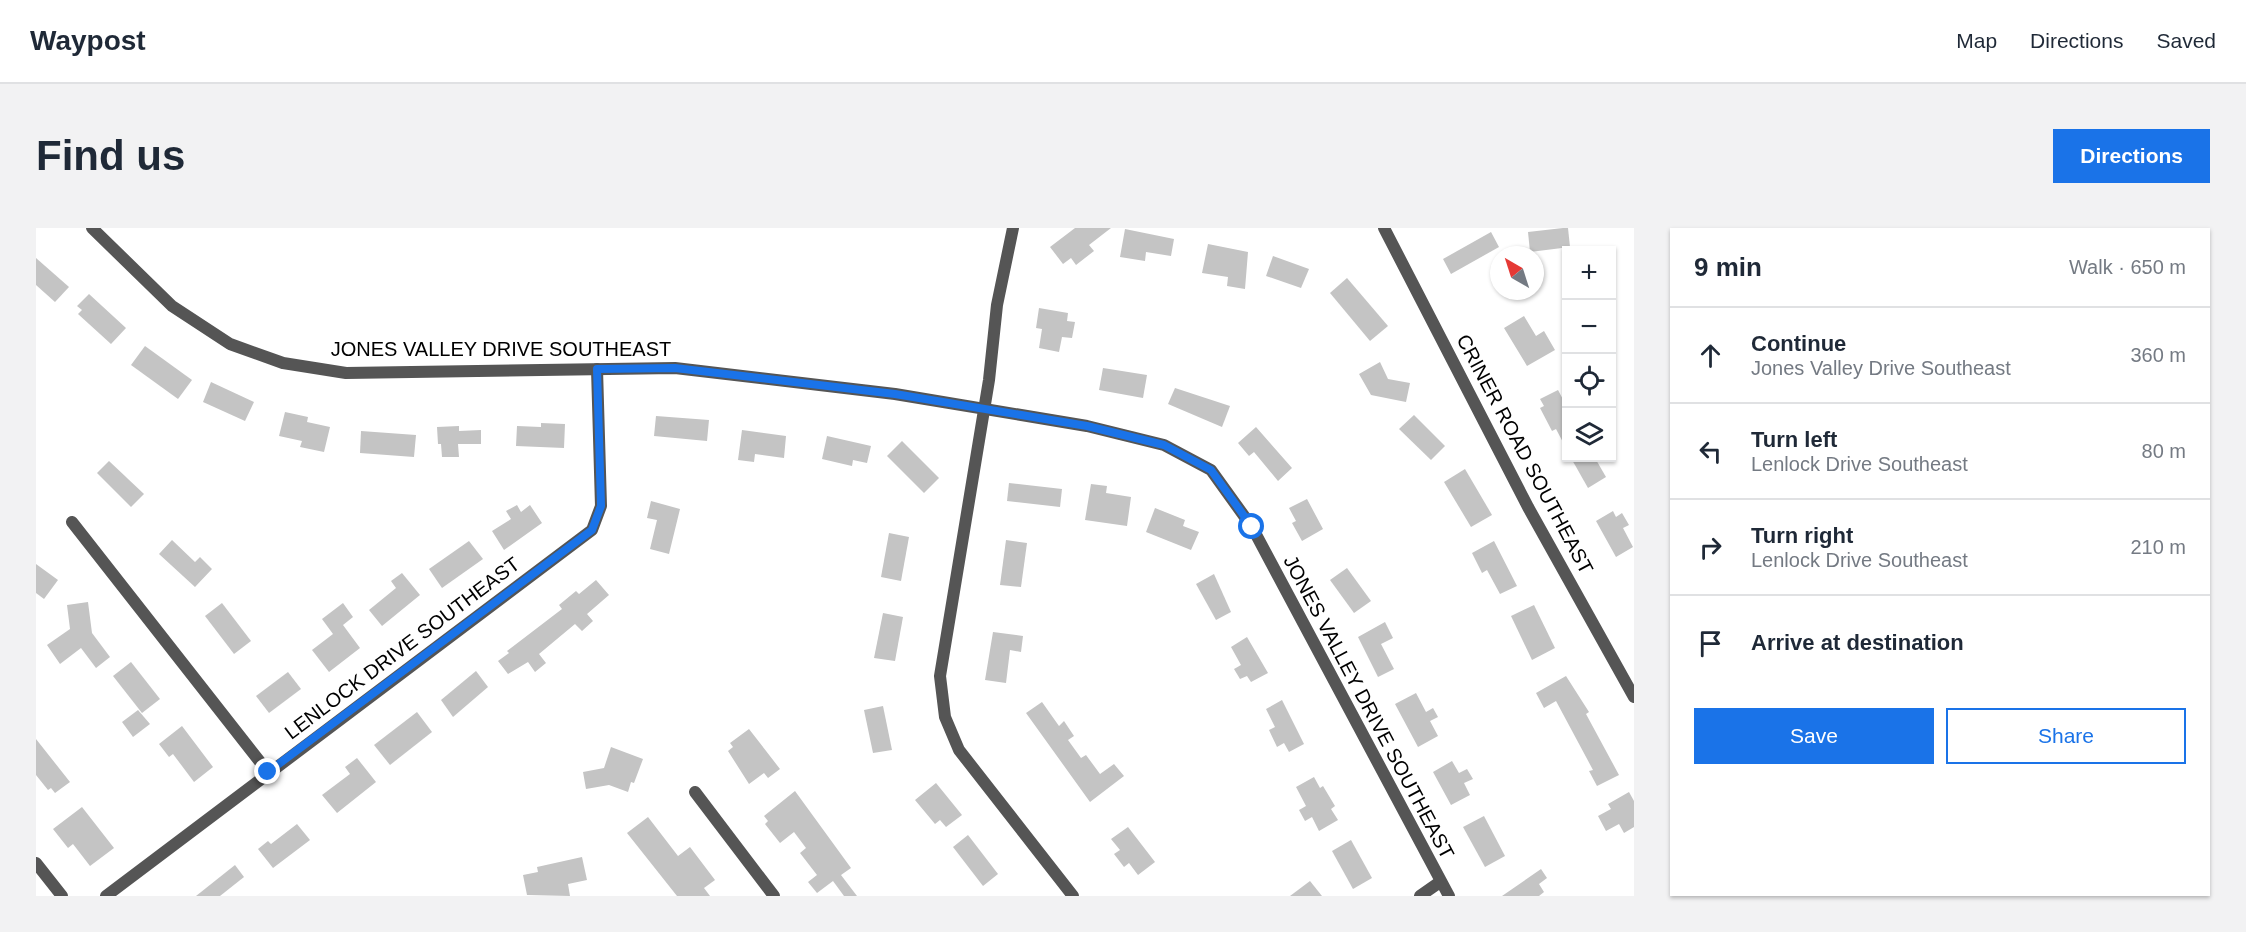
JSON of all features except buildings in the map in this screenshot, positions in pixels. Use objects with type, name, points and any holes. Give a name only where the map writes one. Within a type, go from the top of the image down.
[{"type":"street","name":"JONES VALLEY DRIVE SOUTHEAST","points":[[92,228],[171,306],[230,344],[283,363],[346,374],[675,368],[895,394],[1087,426],[1164,445],[1211,470],[1252,527],[1449,896]]},
{"type":"street","points":[[1013,228],[997,306],[984,409],[940,675],[945,717],[959,750],[1072,896]]},
{"type":"street","name":"CRINER ROAD SOUTHEAST","points":[[1384,228],[1528,507],[1634,697]]},
{"type":"street","name":"LENLOCK DRIVE SOUTHEAST","points":[[106,896],[592,530],[601,506],[597,369]]},
{"type":"street","points":[[72,522],[268,772]]},
{"type":"street","points":[[695,792],[774,896]]},
{"type":"street","points":[[36,863],[62,896]]},
{"type":"street","points":[[1420,896],[1440,882]]},
{"type":"route","points":[[268,772],[592,530],[601,506],[597,369],[675,368],[895,394],[1087,426],[1164,445],[1211,470],[1252,527]]}]
